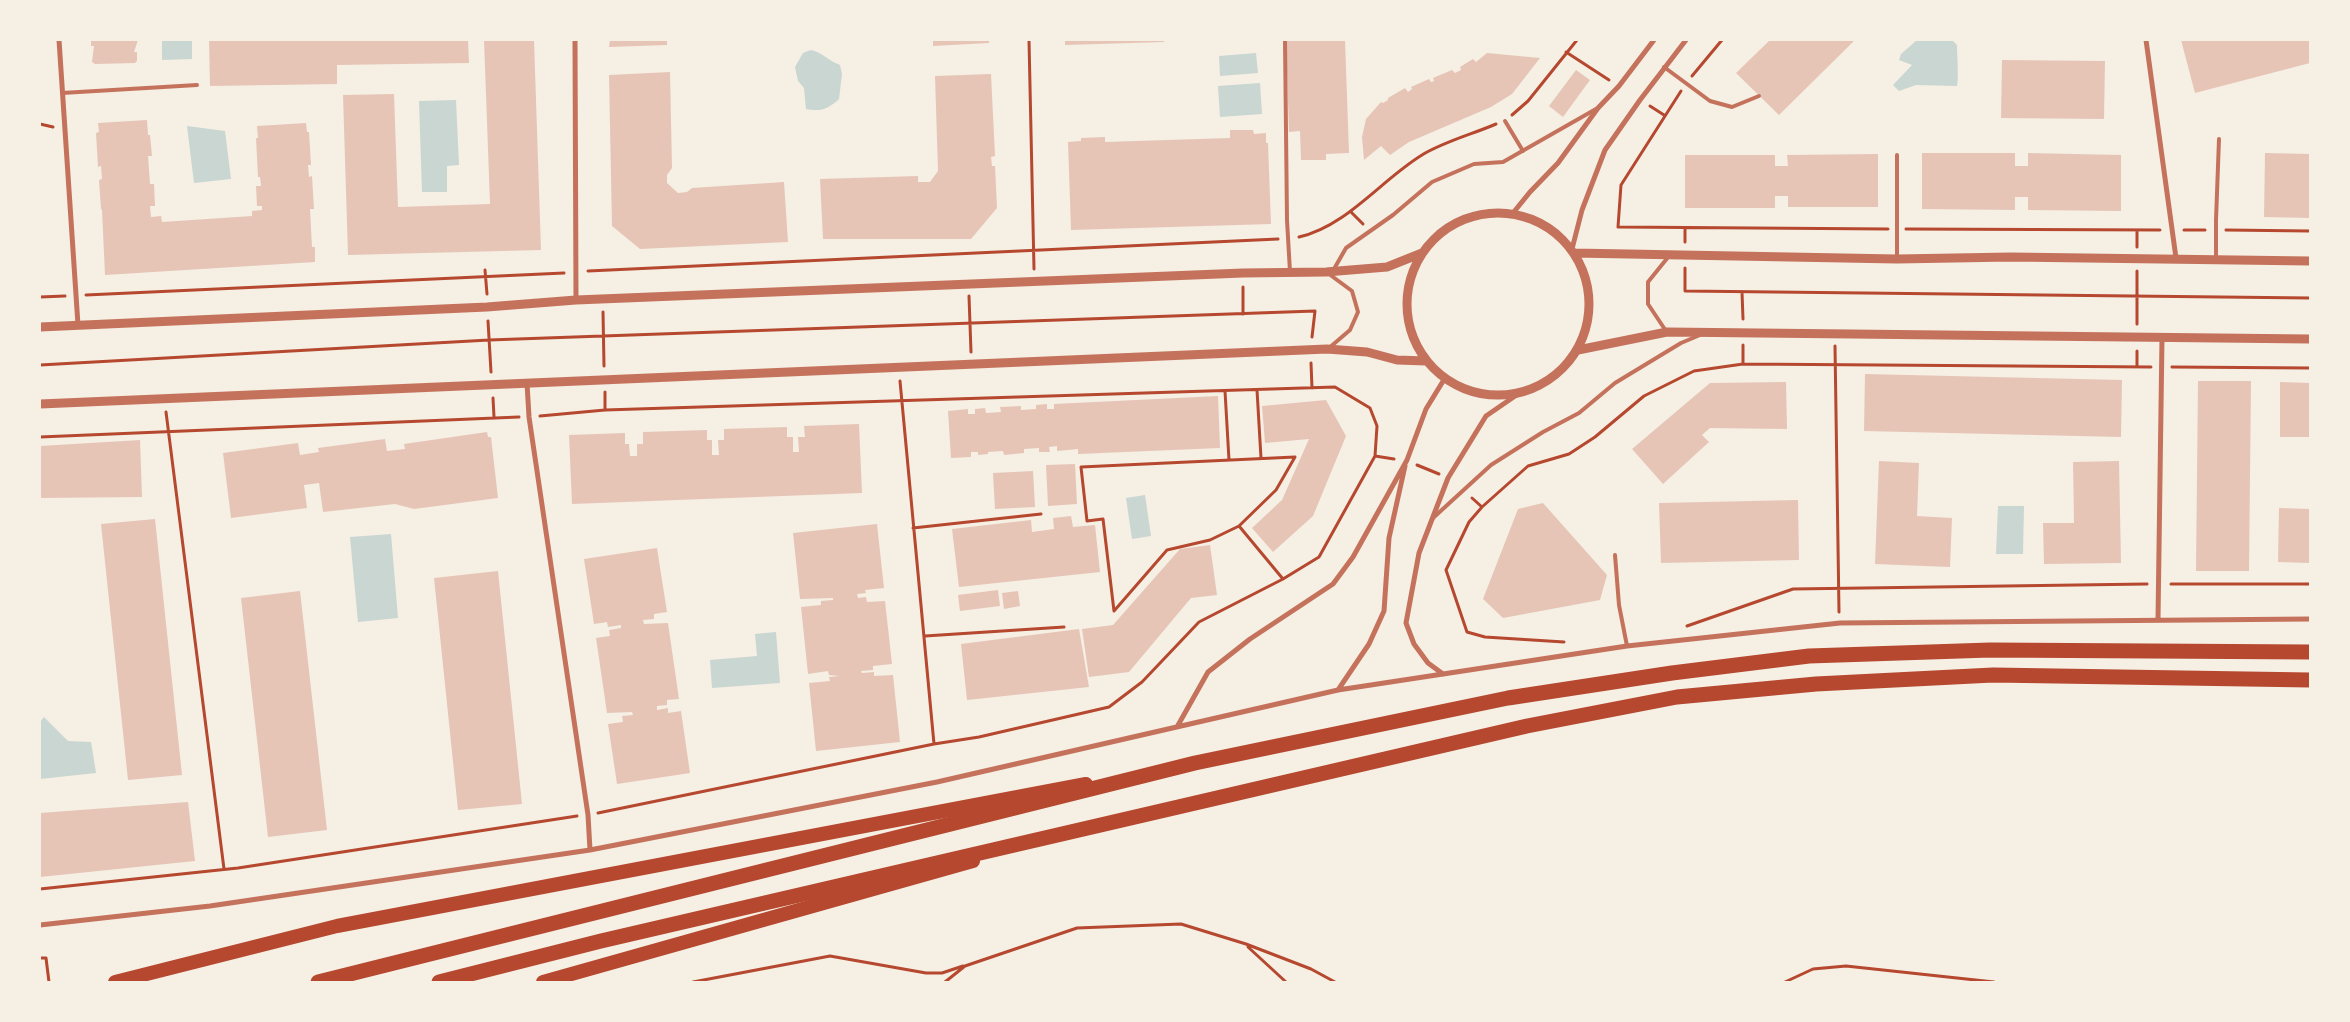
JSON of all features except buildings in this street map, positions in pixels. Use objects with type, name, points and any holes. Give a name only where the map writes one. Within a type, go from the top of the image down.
[{"type":"highway","points":[[115,982],[337,926],[1194,763],[1508,698],[1672,672],[1809,656],[1990,650],[2310,652]]},
{"type":"highway","points":[[439,982],[601,941],[1527,726],[1677,698],[1816,684],[1993,675],[2310,680]]},
{"type":"highway","points":[[318,982],[1194,763]]},
{"type":"highway","points":[[543,982],[1135,816]]},
{"type":"street","points":[[59,40],[78,325]]},
{"type":"street","points":[[574,40],[576,300]]},
{"type":"street","points":[[1514,213],[1530,192],[1558,163],[1598,108],[1619,86],[1654,40]]},
{"type":"street","points":[[1573,251],[1582,210],[1605,150],[1664,67],[1686,40]]},
{"type":"street","points":[[2146,40],[2176,258]]},
{"type":"street","points":[[1444,674],[1428,663],[1414,644],[1406,624],[1419,553],[1448,478],[1486,416],[1518,394],[1542,385],[1562,370],[1578,350],[1589,320],[1589,288],[1573,251],[1547,225],[1514,213],[1478,214],[1446,228],[1422,253],[1410,279],[1407,308],[1412,336],[1426,360],[1445,378],[1468,390],[1492,395],[1518,394]]},
{"type":"street","points":[[1573,251],[1669,256],[1897,259],[2011,257],[2176,258],[2310,261]]},
{"type":"street","points":[[40,326],[487,307],[576,300],[1329,271],[1387,266],[1422,253]]},
{"type":"street","points":[[1578,350],[1667,332],[2310,339]]},
{"type":"street","points":[[2158,619],[2162,338]]},
{"type":"street","points":[[40,404],[1310,350],[1367,352],[1397,360],[1426,360]]},
{"type":"street","points":[[1338,690],[1369,644],[1384,611],[1389,538],[1407,460],[1426,409],[1445,378]]},
{"type":"street","points":[[527,383],[528,417],[588,815],[590,850]]},
{"type":"street","points":[[1177,727],[1208,672],[1250,639],[1333,584],[1353,556],[1407,460]]},
{"type":"street","points":[[40,925],[210,906],[590,850],[937,782],[1338,690],[1627,646],[1840,623],[2310,619]]},
{"type":"lane","points":[[1285,40],[1290,272]]},
{"type":"lane","points":[[1664,67],[1710,101],[1732,107],[1759,96]]},
{"type":"lane","points":[[62,93],[197,85]]},
{"type":"lane","points":[[1328,350],[1350,330],[1358,312],[1352,292],[1329,271],[1346,248],[1393,215],[1432,182],[1474,164],[1503,162],[1598,108]]},
{"type":"lane","points":[[1505,121],[1523,151]]},
{"type":"lane","points":[[2216,259],[2219,139]]},
{"type":"lane","points":[[1897,155],[1897,259]]},
{"type":"lane","points":[[1667,332],[1648,304],[1648,282],[1669,256]]},
{"type":"lane","points":[[1430,522],[1491,465],[1543,432],[1579,413],[1615,383],[1682,343],[1705,333]]},
{"type":"lane","points":[[1616,555],[1619,605],[1627,646]]},
{"type":"path","points":[[1029,40],[1034,282]]},
{"type":"path","points":[[40,297],[1288,239],[1307,235],[1351,212],[1394,174],[1423,154],[1505,121],[1528,101],[1577,40]]},
{"type":"path","points":[[1664,115],[1621,185],[1618,227],[2310,231]]},
{"type":"path","points":[[2137,230],[2137,365]]},
{"type":"path","points":[[485,270],[494,417]]},
{"type":"path","points":[[1242,314],[1243,273]]},
{"type":"path","points":[[969,285],[971,364]]},
{"type":"path","points":[[1686,291],[2310,298]]},
{"type":"path","points":[[603,299],[605,410]]},
{"type":"path","points":[[40,365],[489,340],[1314,311],[1310,350],[1312,388]]},
{"type":"path","points":[[1835,334],[1840,623]]},
{"type":"path","points":[[1570,642],[1484,637],[1467,632],[1446,570],[1469,522],[1482,507],[1528,466],[1569,454],[1595,437],[1644,396],[1694,371],[1743,364],[2137,365],[2162,368],[2310,368]]},
{"type":"path","points":[[898,368],[934,744]]},
{"type":"path","points":[[40,437],[528,417],[605,410],[1335,387],[1370,408],[1377,426],[1375,456],[1319,557],[1284,579],[1199,622],[1142,682],[1109,707],[979,737],[934,744],[588,815],[224,869],[40,889]]},
{"type":"path","points":[[1257,390],[1261,458]]},
{"type":"path","points":[[1225,391],[1229,460]]},
{"type":"path","points":[[166,399],[167,431],[224,869]]},
{"type":"path","points":[[1375,456],[1407,460],[1448,478]]},
{"type":"path","points":[[1296,457],[1276,490],[1239,526],[1210,540],[1167,550],[1114,611],[1103,519],[1087,522],[1081,467],[1261,458],[1296,457]]},
{"type":"path","points":[[1464,491],[1482,507]]},
{"type":"path","points":[[912,528],[1041,514]]},
{"type":"path","points":[[1239,526],[1284,579]]},
{"type":"path","points":[[1682,628],[1793,590],[2158,584],[2310,584]]},
{"type":"path","points":[[924,636],[1064,627]]},
{"type":"path","points":[[693,982],[830,956],[926,973],[942,973],[1078,928],[1181,924],[1246,944],[1311,969],[1335,982]]},
{"type":"path","points":[[1246,944],[1286,982]]},
{"type":"path","points":[[40,963],[40,959],[46,958],[49,982]]},
{"type":"path","points":[[945,982],[965,966]]},
{"type":"path","points":[[1785,982],[1813,969],[1846,966],[1994,982]]},
{"type":"shaded area","points":[[162,40],[192,40],[192,59],[162,60]]},
{"type":"shaded area","points":[[1917,40],[1952,40],[1957,45],[1957,86],[1916,85],[1899,91],[1893,85],[1912,65],[1899,60],[1901,54]]},
{"type":"shaded area","points":[[811,50],[840,65],[842,74],[839,99],[820,110],[806,109],[804,88],[798,81],[795,67],[803,53]]},
{"type":"shaded area","points":[[1256,53],[1258,73],[1220,76],[1219,56]]},
{"type":"shaded area","points":[[1260,83],[1262,114],[1220,117],[1218,86]]},
{"type":"shaded area","points":[[456,100],[459,165],[447,166],[447,192],[422,192],[419,101]]},
{"type":"shaded area","points":[[187,126],[225,131],[231,179],[194,183]]},
{"type":"shaded area","points":[[1145,495],[1151,536],[1132,539],[1126,498]]},
{"type":"shaded area","points":[[1998,506],[2024,506],[2023,554],[1996,554]]},
{"type":"shaded area","points":[[391,534],[398,618],[358,622],[350,537]]},
{"type":"shaded area","points":[[776,632],[780,683],[712,688],[710,660],[757,656],[755,634]]},
{"type":"shaded area","points":[[44,717],[68,741],[91,742],[96,773],[40,779],[40,722]]}]
